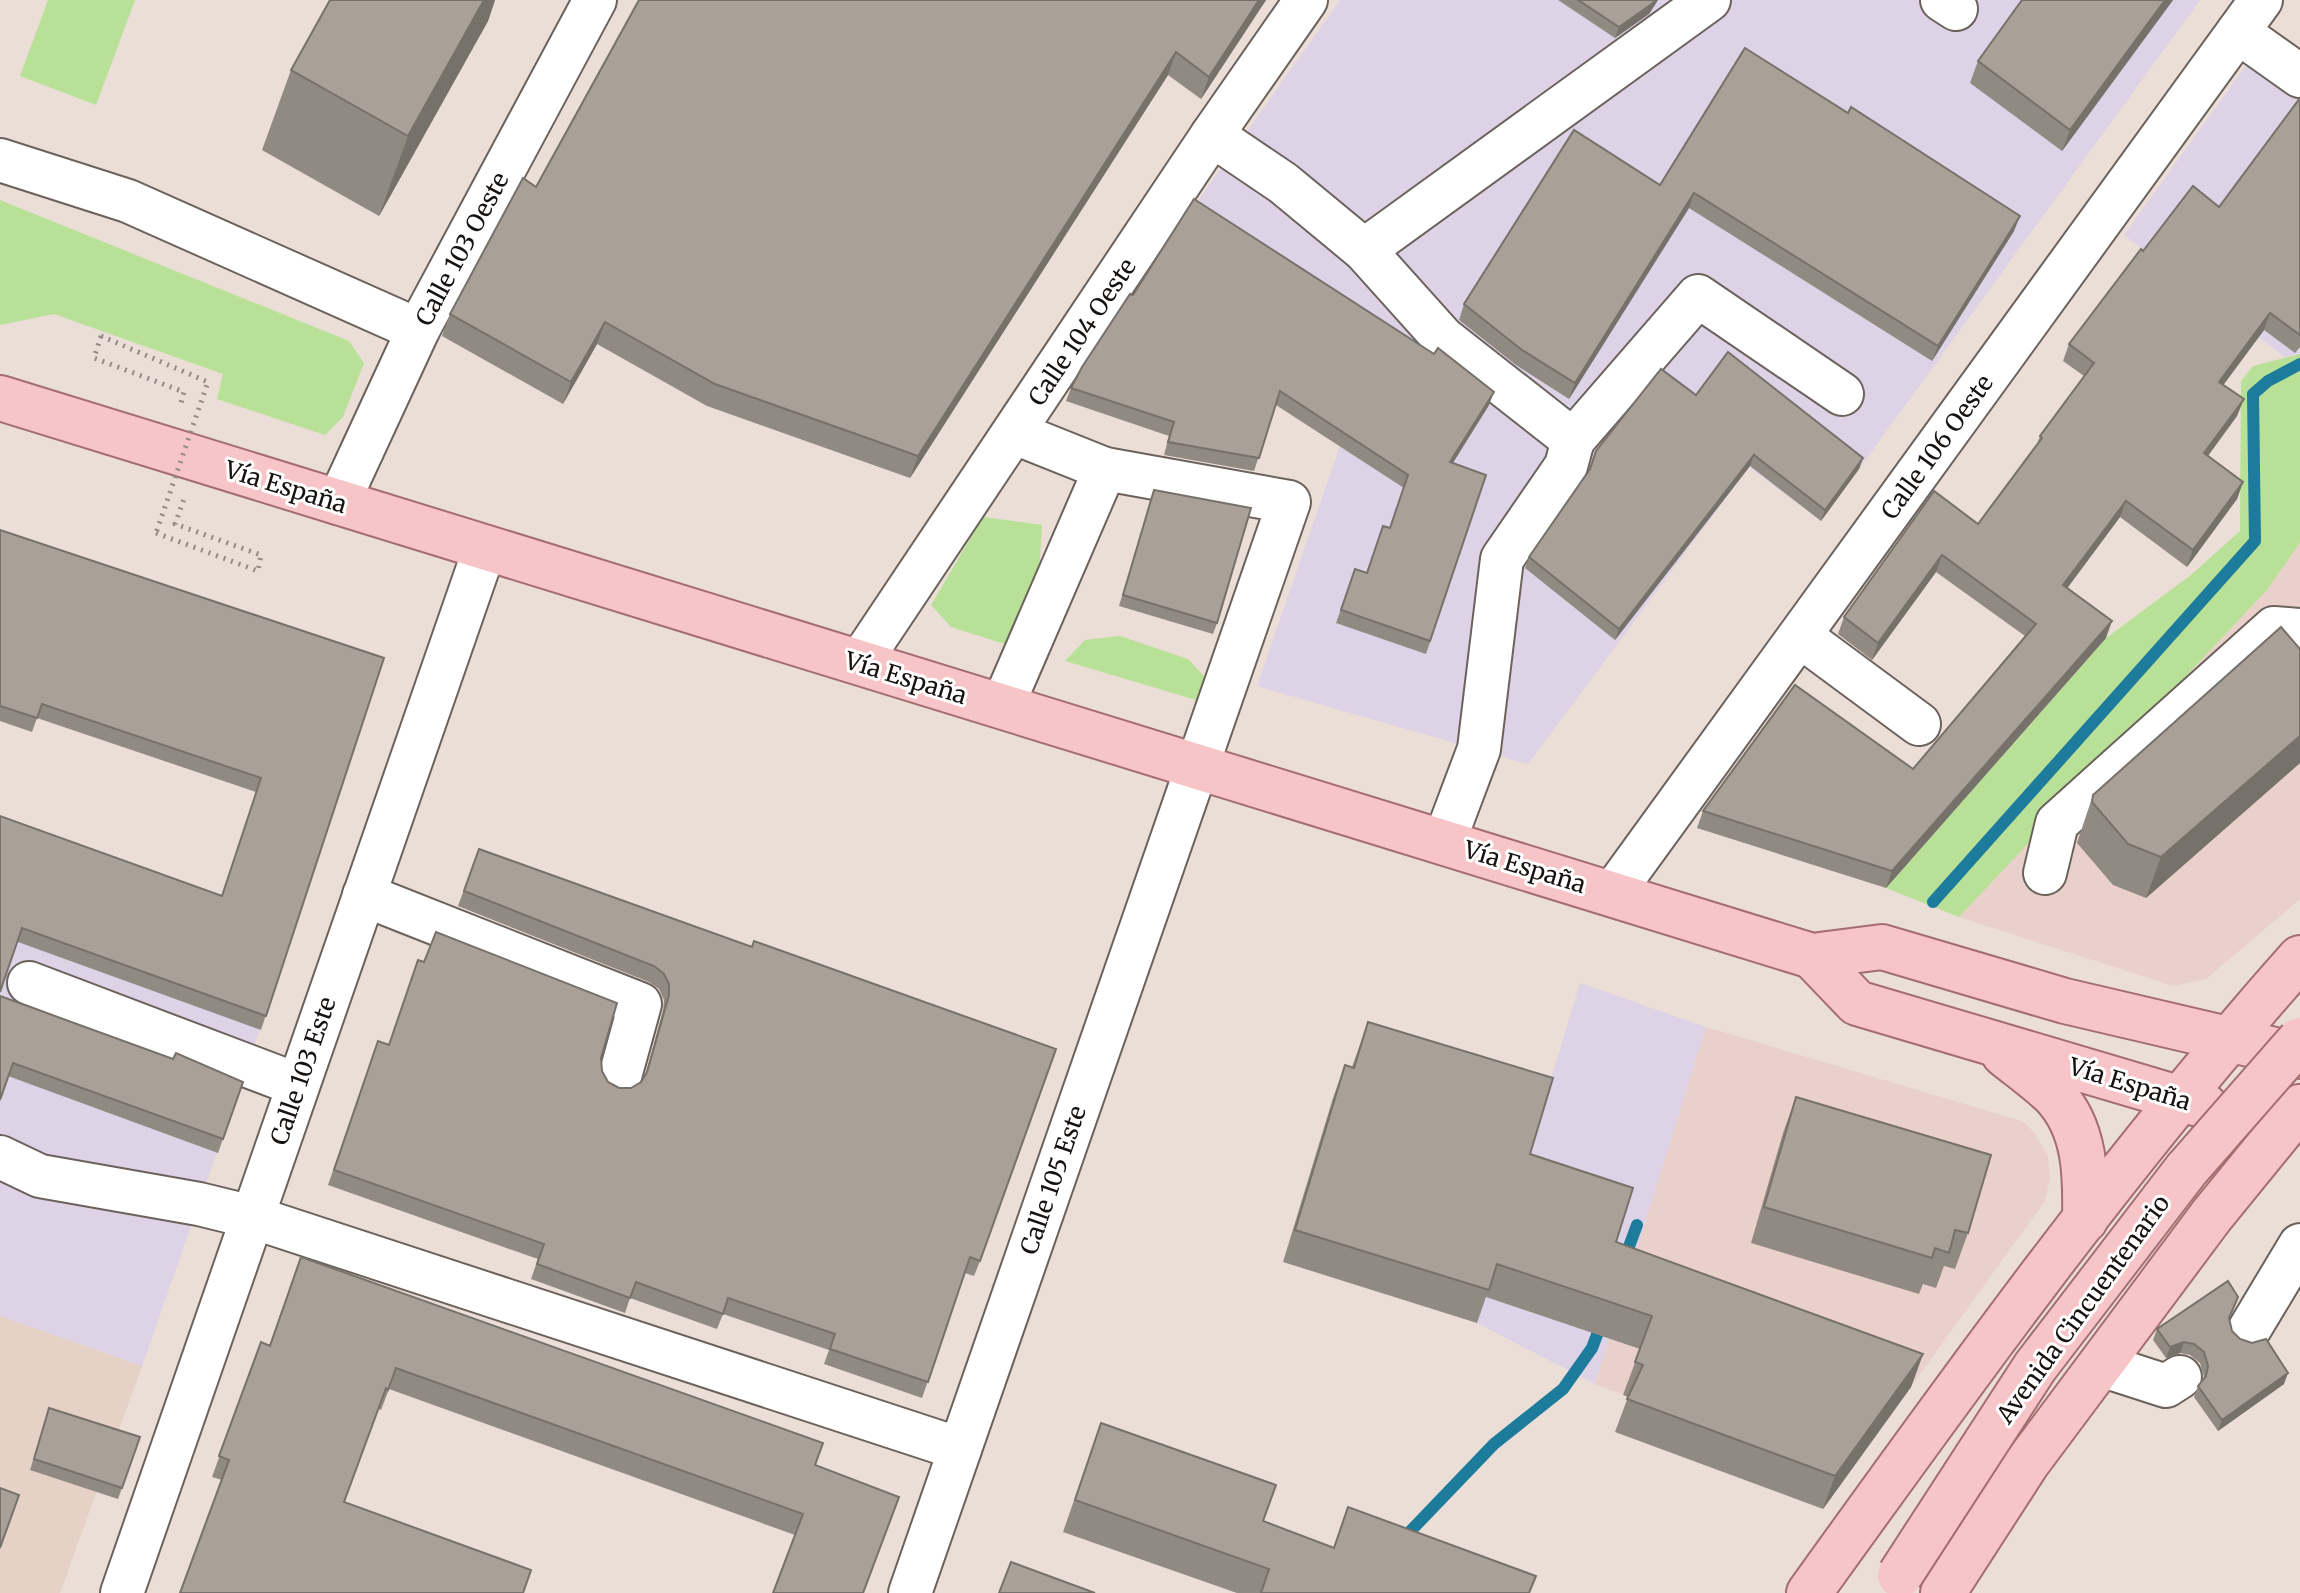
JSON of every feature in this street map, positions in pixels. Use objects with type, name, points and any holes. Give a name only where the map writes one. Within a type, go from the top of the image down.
[{"type":"main road","name":"Vía España","points":[[0,398],[1812,956],[1882,947],[2065,1001],[2300,1056]]},
{"type":"main road","name":"Vía España","points":[[1812,956],[1857,1003],[2180,1099],[2294,1123]]},
{"type":"main road","points":[[1809,1593],[1932,1422],[2085,1220],[2228,1039],[2300,958]]},
{"type":"main road","name":"Avenida Cincuentenario","points":[[1894,1584],[2035,1367],[2186,1170],[2300,1040]]},
{"type":"main road","points":[[1990,1042],[2055,1096],[2076,1131],[2086,1166],[2085,1220]]},
{"type":"main road","points":[[1943,1593],[2027,1463],[2212,1215],[2294,1123]]},
{"type":"street","name":"Calle 103 Oeste","points":[[338,503],[418,330],[595,0]]},
{"type":"street","name":"Calle 104 Oeste","points":[[859,663],[1212,135],[1306,0]]},
{"type":"street","points":[[1364,250],[1709,0]]},
{"type":"street","points":[[2250,16],[2300,76]]},
{"type":"street","name":"Calle 106 Oeste","points":[[1612,894],[2250,16]]},
{"type":"street","points":[[1212,135],[1283,183],[1364,250],[1443,338],[1573,440]]},
{"type":"street","points":[[0,160],[128,201],[418,330]]},
{"type":"street","points":[[1444,842],[1479,749],[1502,559],[1566,466],[1573,440],[1698,296],[1842,394]]},
{"type":"street","points":[[1002,707],[1105,469],[1015,433]]},
{"type":"street","name":"Calle 105 Este","points":[[910,1593],[1289,502],[1105,469]]},
{"type":"street","name":"Calle 103 Este","points":[[122,1593],[485,548]]},
{"type":"street","points":[[2045,873],[2057,823],[2274,628],[2300,630]]},
{"type":"street","points":[[1800,636],[1919,724]]},
{"type":"street","points":[[364,895],[640,1004],[619,1080]]},
{"type":"street","points":[[29,983],[298,1085]]},
{"type":"street","points":[[0,1157],[40,1176],[199,1204],[252,1217],[960,1449]]},
{"type":"street","points":[[2249,1330],[2300,1245]]},
{"type":"street","points":[[2101,1365],[2166,1386],[2180,1377]]},
{"type":"path","points":[[175,524],[261,555],[258,571],[156,533],[208,382],[101,336],[94,358],[184,392]]},
{"type":"shaded area","points":[[1340,0],[2200,0],[1821,521],[1749,467],[1528,764],[1257,686],[1340,446],[1190,212]]},
{"type":"shaded area","points":[[2255,53],[2300,85],[2300,354],[2285,357],[2124,235]]},
{"type":"shaded area","points":[[2300,543],[2300,899],[2206,979],[2173,986],[1959,917],[2266,591]]},
{"type":"shaded area","points":[[0,831],[293,935],[142,1366],[0,1316]]},
{"type":"shaded area","points":[[1580,983],[1706,1027],[1595,1384],[1477,1323]]},
{"type":"shaded area","points":[[1706,1027],[2022,1121],[2034,1132],[2048,1156],[2050,1178],[2045,1201],[1845,1478],[1595,1384]]},
{"type":"shaded area","points":[[0,1316],[142,1366],[60,1593],[0,1593]]},
{"type":"green space","points":[[48,0],[135,0],[96,105],[20,76]]},
{"type":"green space","points":[[0,200],[349,341],[364,363],[343,417],[325,435],[217,399],[223,374],[54,314],[0,325]]},
{"type":"green space","points":[[2300,354],[2300,543],[2266,591],[1959,917],[1886,888],[2106,638],[2191,575],[2240,531],[2241,381],[2253,366]]},
{"type":"green space","points":[[983,517],[1042,525],[1037,607],[1011,646],[951,627],[931,605]]},
{"type":"green space","points":[[1120,636],[1188,659],[1204,676],[1203,702],[1065,661],[1085,640]]},
{"type":"building","points":[[330,0],[484,0],[408,136],[291,70]]},
{"type":"building","points":[[639,0],[1259,0],[1209,77],[1176,52],[918,456],[715,384],[605,322],[571,382],[450,314],[523,178],[536,187]]},
{"type":"building","points":[[1578,0],[1655,0],[1619,27]]},
{"type":"building","points":[[2022,0],[2165,0],[2070,130],[1978,61]]},
{"type":"building","points":[[1745,48],[1848,113],[1851,107],[2020,216],[1938,346],[1694,193],[1575,383],[1522,350],[1464,304],[1574,130],[1660,185]]},
{"type":"building","points":[[2300,98],[2300,335],[2270,313],[2219,382],[2244,399],[2204,453],[2243,482],[2193,550],[2126,501],[2063,585],[2112,621],[1892,871],[1703,811],[1795,685],[1913,769],[2036,624],[1942,555],[1878,643],[1844,617],[1934,491],[1978,524],[2094,363],[2069,344],[2193,186],[2219,207]]},
{"type":"building","points":[[1194,199],[1434,354],[1438,348],[1494,392],[1450,462],[1486,475],[1430,641],[1341,610],[1355,569],[1367,573],[1383,526],[1390,528],[1408,475],[1280,391],[1259,458],[1168,442],[1174,422],[1071,388]]},
{"type":"building","points":[[1728,352],[1863,458],[1825,510],[1754,455],[1619,629],[1529,557],[1590,469],[1596,451],[1661,369],[1696,395]]},
{"type":"building","points":[[1154,490],[1251,508],[1217,623],[1123,595]]},
{"type":"building","points":[[0,530],[384,658],[266,1016],[22,928],[0,992],[0,816],[222,896],[261,778],[42,704],[37,718],[0,706]]},
{"type":"building","points":[[2281,627],[2300,649],[2300,736],[2161,857],[2128,844],[2092,802],[2093,795]]},
{"type":"building","points":[[479,849],[752,947],[754,941],[1056,1049],[980,1261],[970,1257],[928,1382],[830,1349],[835,1334],[728,1298],[723,1314],[636,1282],[630,1298],[537,1264],[544,1244],[334,1170],[378,1041],[389,1045],[418,960],[424,962],[436,932],[617,1003],[601,1058],[602,1071],[608,1082],[619,1088],[631,1088],[641,1082],[647,1072],[669,995],[669,984],[664,974],[654,966],[464,891]]},
{"type":"building","points":[[0,996],[173,1059],[176,1053],[243,1082],[223,1139],[13,1063],[0,1100]]},
{"type":"building","points":[[1368,1022],[1553,1078],[1530,1154],[1633,1188],[1616,1242],[1923,1354],[1835,1476],[1627,1399],[1643,1365],[1635,1362],[1652,1316],[1497,1264],[1489,1290],[1295,1230],[1345,1065],[1354,1068]]},
{"type":"building","points":[[1796,1097],[1991,1155],[1968,1233],[1955,1230],[1949,1253],[1935,1248],[1932,1258],[1764,1207]]},
{"type":"building","points":[[301,1257],[823,1443],[815,1465],[899,1497],[863,1593],[773,1593],[803,1514],[396,1368],[344,1502],[531,1570],[523,1593],[180,1593],[229,1460],[219,1456],[261,1342],[270,1346]]},
{"type":"building","points":[[2228,1281],[2238,1297],[2229,1318],[2232,1331],[2240,1339],[2252,1343],[2266,1339],[2288,1373],[2222,1420],[2198,1386],[2206,1376],[2208,1366],[2204,1352],[2194,1344],[2184,1342],[2170,1347],[2157,1329]]},
{"type":"building","points":[[49,1408],[140,1437],[122,1488],[34,1459]]},
{"type":"building","points":[[1101,1423],[1276,1485],[1263,1521],[1334,1548],[1348,1507],[1536,1576],[1529,1593],[1261,1593],[1269,1569],[1075,1500]]},
{"type":"building","points":[[0,1488],[19,1495],[0,1548]]},
{"type":"building","points":[[1011,1562],[1095,1593],[999,1593]]},
{"type":"waterway","points":[[1933,902],[2255,541],[2253,394],[2268,381],[2300,364]]},
{"type":"waterway","points":[[1624,1260],[1637,1225]]},
{"type":"waterway","points":[[1400,1542],[1494,1444],[1563,1389],[1592,1348],[1603,1319]]}]
